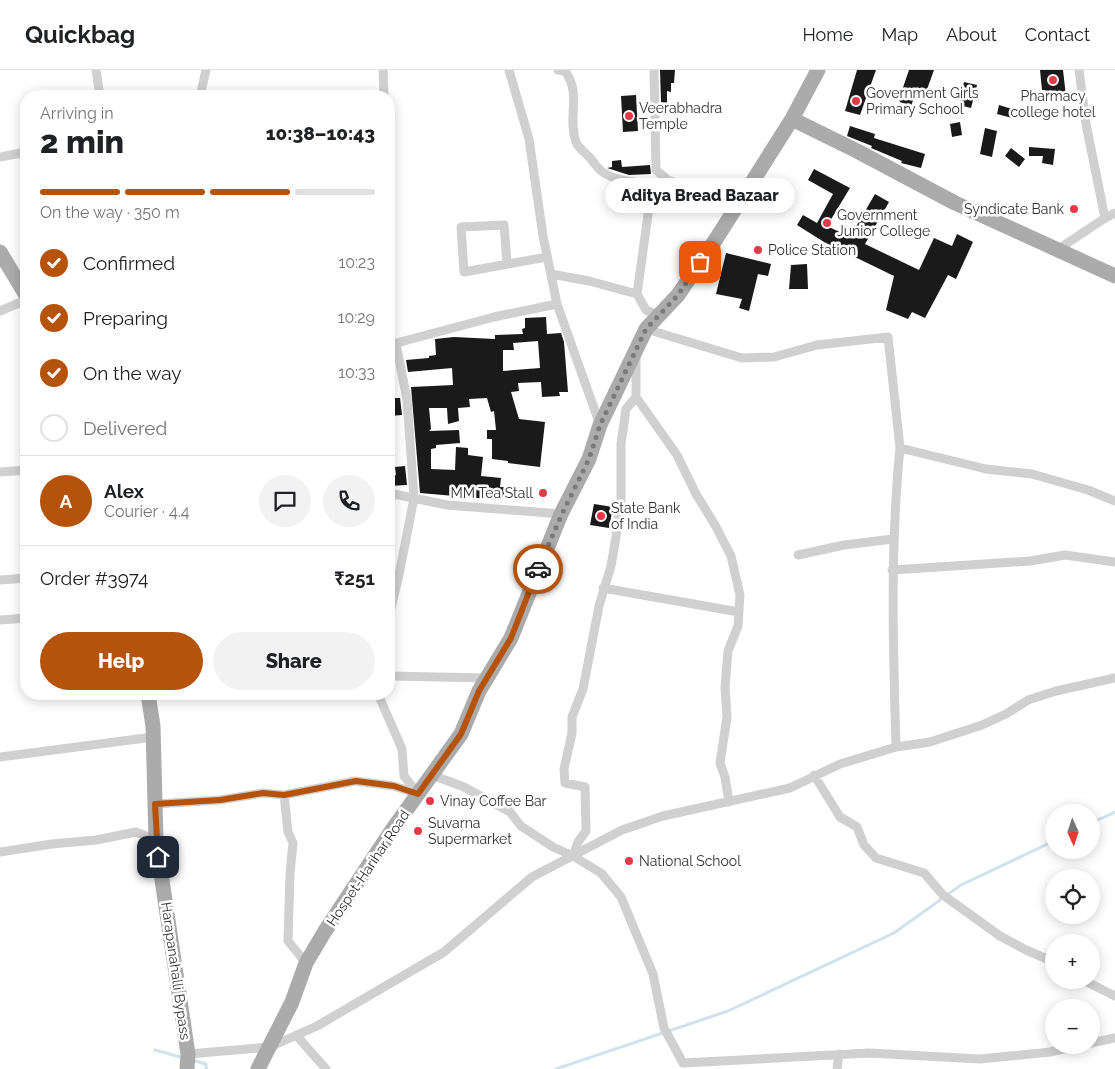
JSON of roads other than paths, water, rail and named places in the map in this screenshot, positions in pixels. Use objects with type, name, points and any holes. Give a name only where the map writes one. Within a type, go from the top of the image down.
[{"type":"main road","name":"Hospet-Harihar Road","points":[[258,1069],[292,1002],[306,963],[351,890],[461,734],[479,691],[511,638],[562,514],[589,459],[600,425],[646,329],[678,295],[792,119],[818,70]]},
{"type":"main road","points":[[792,119],[955,203],[1115,276]]},
{"type":"main road","points":[[0,252],[20,285]]},
{"type":"main road","name":"Harapanahalli Bypass","points":[[149,700],[153,737],[156,840],[187,1061]]},
{"type":"street","points":[[96,70],[99,90]]},
{"type":"street","points":[[201,90],[206,70]]},
{"type":"street","points":[[383,70],[384,90]]},
{"type":"street","points":[[509,70],[528,139],[547,257],[557,304],[600,425]]},
{"type":"street","points":[[558,70],[565,71],[572,80],[573,124],[576,143],[602,172],[620,181],[644,183],[652,186],[668,180]]},
{"type":"street","points":[[654,70],[656,170],[668,180],[709,194],[740,201]]},
{"type":"street","points":[[1079,70],[1086,124],[1105,218]]},
{"type":"street","points":[[0,157],[20,153]]},
{"type":"street","points":[[652,186],[637,294],[646,310],[660,316]]},
{"type":"street","points":[[1057,250],[1115,212]]},
{"type":"street","points":[[507,263],[504,225],[461,227],[464,272],[547,257]]},
{"type":"street","points":[[551,274],[589,281],[637,294]]},
{"type":"street","points":[[0,310],[20,302]]},
{"type":"street","points":[[395,344],[494,317],[557,304]]},
{"type":"street","points":[[646,329],[742,358],[774,357],[817,344],[888,337],[900,448],[894,507],[892,570],[896,747]]},
{"type":"street","points":[[636,350],[636,397],[677,455],[696,494],[731,556],[740,595],[738,626],[728,650],[727,717],[720,763],[725,777],[729,802]]},
{"type":"street","points":[[395,356],[407,399],[414,498],[395,594]]},
{"type":"street","points":[[573,856],[578,842],[586,830],[585,787],[565,783],[564,769],[572,733],[572,717],[583,689],[603,588],[611,566],[622,499],[621,444],[626,409],[636,397]]},
{"type":"street","points":[[900,448],[986,469],[1032,474],[1115,500]]},
{"type":"street","points":[[0,472],[20,470]]},
{"type":"street","points":[[395,495],[447,505],[562,514]]},
{"type":"street","points":[[798,555],[844,545],[893,539]]},
{"type":"street","points":[[892,570],[1030,561],[1065,555],[1115,562]]},
{"type":"street","points":[[0,580],[20,578]]},
{"type":"street","points":[[603,588],[739,612]]},
{"type":"street","points":[[0,620],[20,618]]},
{"type":"street","points":[[395,676],[487,678]]},
{"type":"street","points":[[187,1061],[270,1047],[317,1026],[444,952],[532,876],[622,830],[663,816],[790,788],[840,764],[896,747],[930,742],[982,724],[1006,714],[1028,700],[1064,689],[1115,678]]},
{"type":"street","points":[[381,700],[402,749],[404,776],[418,794]]},
{"type":"street","points":[[0,757],[153,737]]},
{"type":"street","points":[[432,775],[464,787],[510,812],[521,826],[553,847],[573,856],[601,874],[621,897],[653,974],[664,1028],[683,1063],[730,1065],[869,1052],[980,1059],[1045,1052]]},
{"type":"street","points":[[814,775],[840,817],[856,828],[864,845],[876,858],[924,873],[943,895],[977,917],[1000,936],[1045,958]]},
{"type":"street","points":[[155,804],[220,800],[263,793],[284,795],[356,781],[394,786],[418,794]]},
{"type":"street","points":[[284,795],[288,832],[293,843],[288,941],[306,963]]},
{"type":"street","points":[[0,852],[96,840],[136,832],[156,840]]},
{"type":"street","points":[[1100,988],[1115,996]]},
{"type":"street","points":[[296,1035],[326,1069]]},
{"type":"street","points":[[1100,1041],[1115,1038]]},
{"type":"street","points":[[837,1069],[839,1054]]},
{"type":"waterway","points":[[1100,819],[1115,812]]},
{"type":"waterway","points":[[556,1069],[728,1011],[894,933],[961,885],[1045,845]]},
{"type":"waterway","points":[[155,1050],[184,1058]]},
{"type":"waterway","points":[[192,1060],[206,1064],[206,1069]]},
{"type":"place","name":"Pharmacy college hotel","points":[[1053,80]]},
{"type":"place","name":"Government Girls Primary School","points":[[856,101]]},
{"type":"place","name":"Veerabhadra Temple","points":[[629,116]]},
{"type":"place","name":"Syndicate Bank","points":[[1074,209]]},
{"type":"place","name":"Government Junior College","points":[[827,223]]},
{"type":"place","name":"Police Station","points":[[758,250]]},
{"type":"place","name":"Aditya Bread Bazaar","points":[[700,262]]},
{"type":"place","name":"MM Tea Stall","points":[[543,493]]},
{"type":"place","name":"State Bank of India","points":[[601,516]]},
{"type":"place","name":"Vinay Coffee Bar","points":[[430,801]]},
{"type":"place","name":"Suvarna Supermarket","points":[[418,831]]},
{"type":"place","name":"National School","points":[[629,861]]}]
